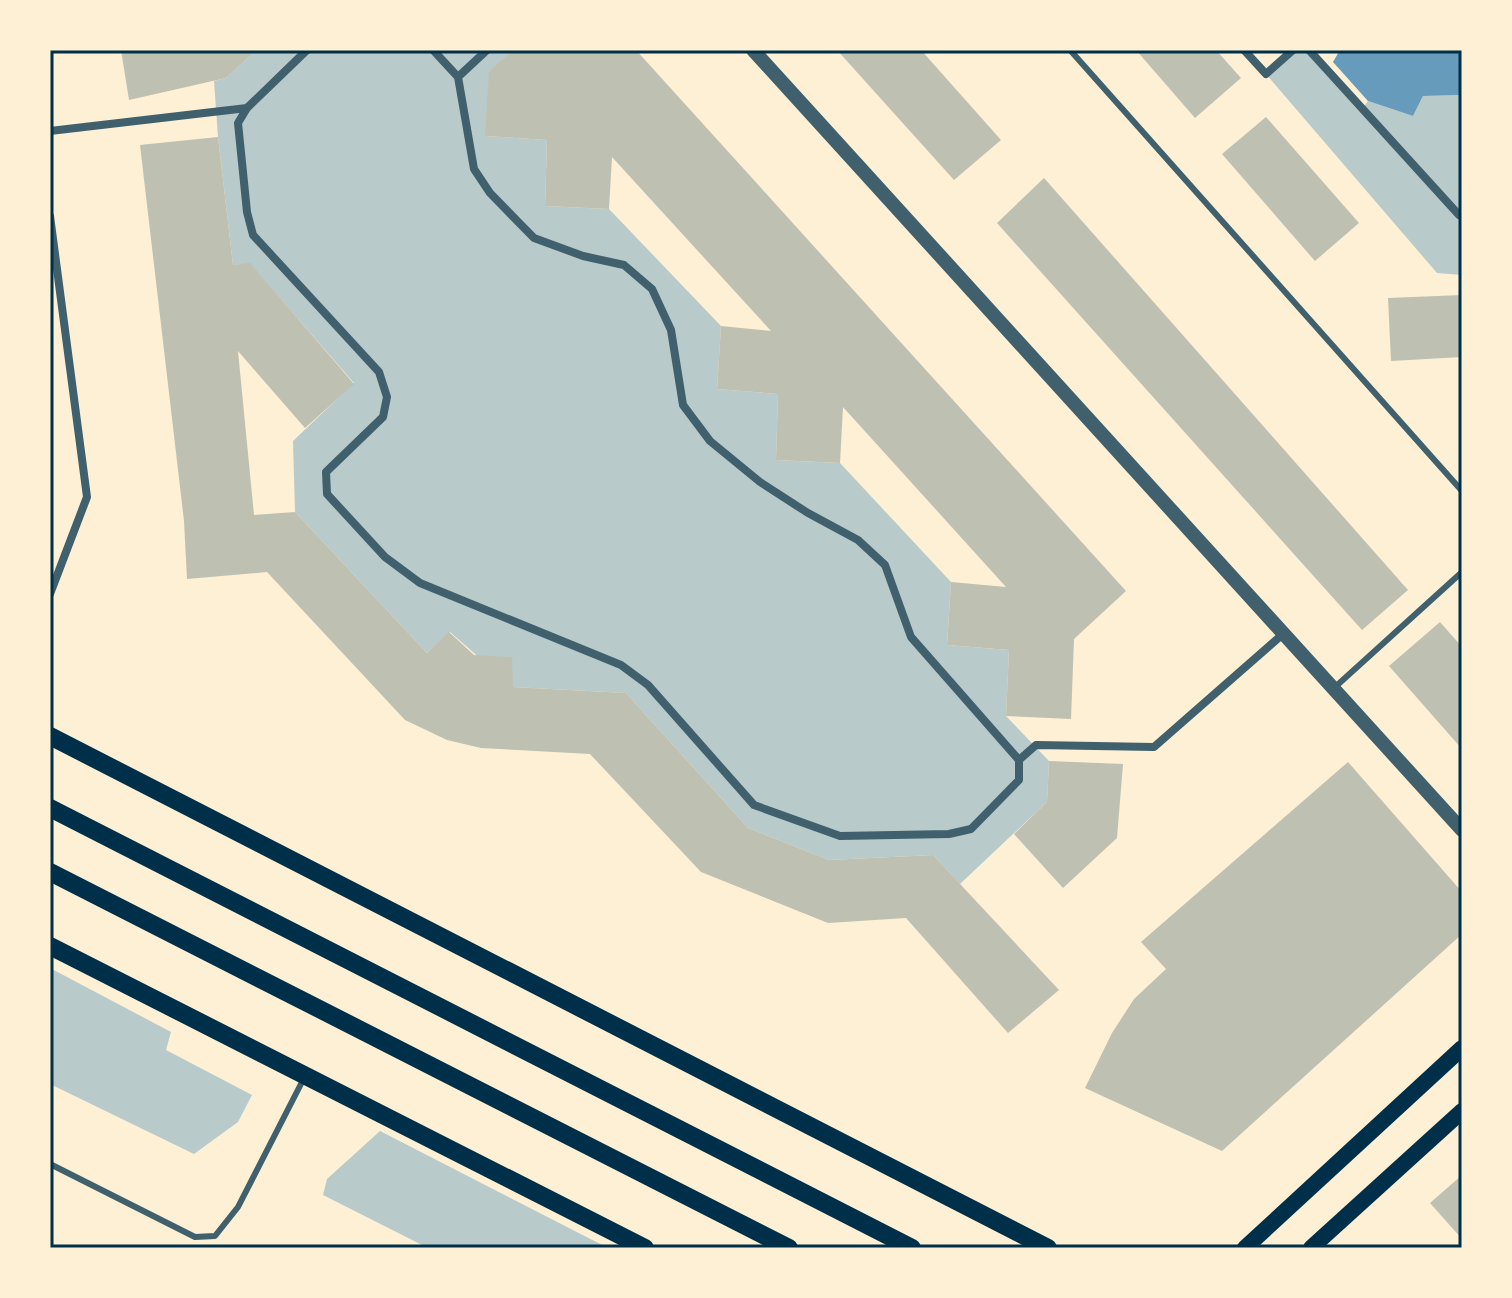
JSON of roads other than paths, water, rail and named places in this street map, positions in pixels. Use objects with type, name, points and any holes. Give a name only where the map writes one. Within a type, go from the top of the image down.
[{"type":"main road","points":[[50,736],[1048,1248]]},
{"type":"main road","points":[[50,808],[912,1248]]},
{"type":"main road","points":[[50,872],[789,1248]]},
{"type":"main road","points":[[50,946],[645,1248]]},
{"type":"main road","points":[[1245,1248],[1462,1048]]},
{"type":"main road","points":[[1311,1248],[1462,1111]]},
{"type":"street","points":[[307,50],[247,108],[238,123],[247,212],[253,235],[379,372],[387,397],[383,417],[326,472],[327,494],[385,557],[420,583],[621,665],[648,685],[754,805],[840,836],[949,834],[971,829],[1019,780],[1019,760],[911,637],[885,565],[858,540],[760,482],[710,441],[683,405],[671,330],[652,289],[624,265],[583,256],[534,238],[490,193],[474,169],[458,77],[433,50]]},
{"type":"street","points":[[458,77],[487,50]]},
{"type":"street","points":[[753,50],[1462,830]]},
{"type":"street","points":[[1244,50],[1266,74],[1293,50]]},
{"type":"street","points":[[1309,50],[1459,215],[1462,212]]},
{"type":"street","points":[[50,131],[247,108]]},
{"type":"street","points":[[50,216],[87,497],[50,594]]},
{"type":"street","points":[[1019,760],[1036,745],[1154,747],[1283,634]]},
{"type":"lane","points":[[1070,50],[1462,491]]},
{"type":"lane","points":[[1334,689],[1462,572]]},
{"type":"lane","points":[[50,1164],[195,1237],[215,1236],[238,1207],[306,1075]]},
{"type":"water","points":[[1340,50],[1462,50],[1462,95],[1423,96],[1413,116],[1368,101],[1333,62]]}]
